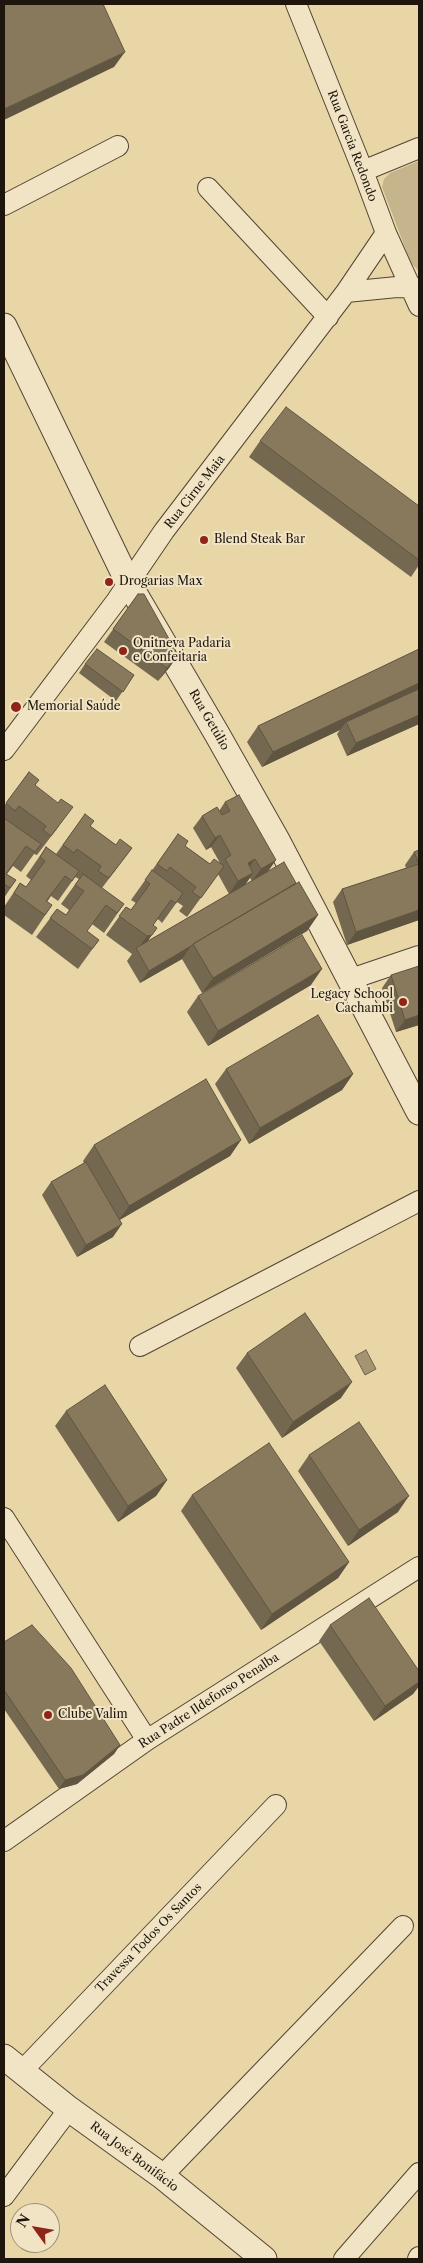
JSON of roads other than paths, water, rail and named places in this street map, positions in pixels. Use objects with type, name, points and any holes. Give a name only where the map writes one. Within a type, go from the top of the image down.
[{"type":"street","name":"Rua Garcia Redondo","points":[[296,4],[363,171],[386,234],[415,288],[419,306]]},
{"type":"street","points":[[4,205],[118,146]]},
{"type":"street","points":[[363,171],[419,148]]},
{"type":"street","points":[[208,188],[328,317]]},
{"type":"street","name":"Rua Cirne Maia","points":[[4,750],[128,584],[164,531],[328,317],[386,234]]},
{"type":"street","points":[[346,292],[415,288]]},
{"type":"street","name":"Rua Getúlio","points":[[4,326],[128,584],[217,734],[278,842],[348,980],[419,1112]]},
{"type":"street","points":[[348,980],[419,956]]},
{"type":"street","points":[[140,1346],[419,1201]]},
{"type":"street","points":[[4,1518],[147,1740]]},
{"type":"street","name":"Rua Padre Ildefonso Penalba","points":[[4,1841],[147,1740],[419,1566]]},
{"type":"street","name":"Travessa Todos Os Santos","points":[[13,2064],[276,1804]]},
{"type":"street","points":[[162,2176],[403,1926]]},
{"type":"street","name":"Rua José Bonifácio","points":[[13,2064],[69,2109],[162,2176],[264,2259]]},
{"type":"street","points":[[4,2196],[69,2109]]},
{"type":"street","points":[[344,2259],[419,2173]]},
{"type":"place","name":"Blend Steak Bar","points":[[204,540]]},
{"type":"place","name":"Drogarias Max","points":[[109,582]]},
{"type":"place","name":"Onitneva Padaria e Confeitaria","points":[[123,651]]},
{"type":"place","name":"Memorial Saúde","points":[[16,707]]},
{"type":"place","name":"Legacy School Cachambi","points":[[403,1002]]},
{"type":"place","name":"Clube Valim","points":[[48,1715]]}]
